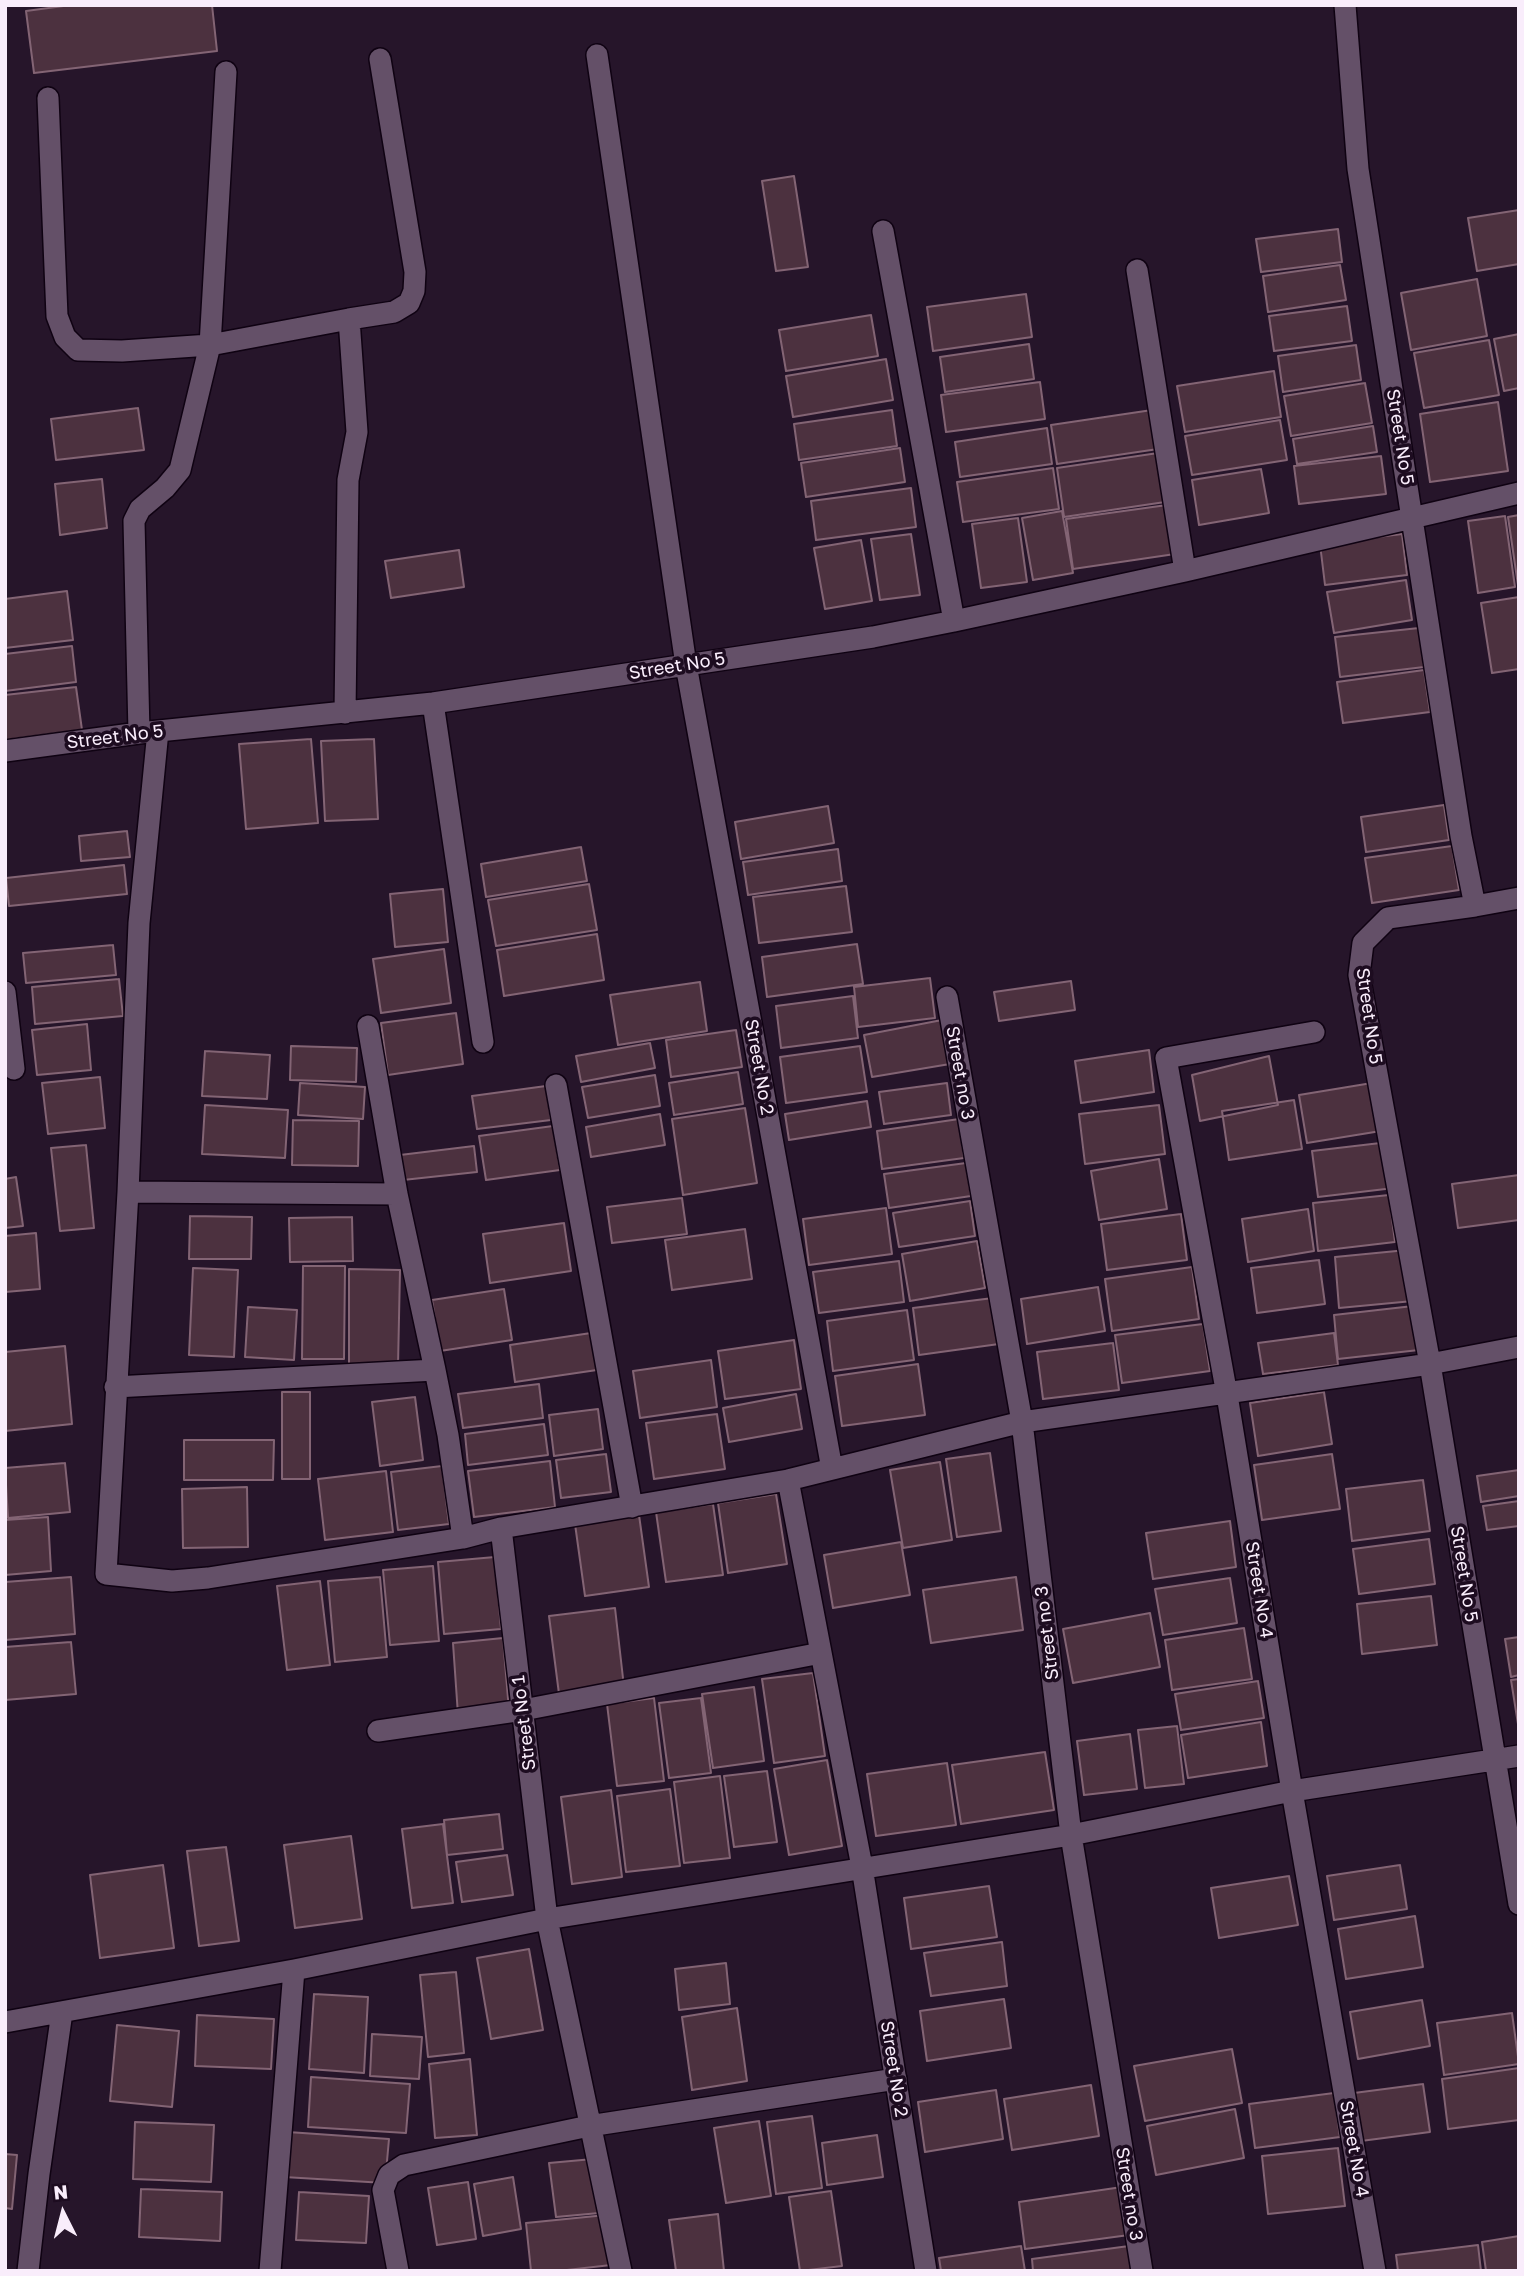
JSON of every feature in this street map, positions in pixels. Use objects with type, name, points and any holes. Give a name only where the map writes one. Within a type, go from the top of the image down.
[{"type":"street","name":"Street No 5","points":[[1345,5],[1358,169],[1461,836],[1475,906],[1388,918],[1363,943],[1359,975],[1430,1364],[1519,1904]]},
{"type":"street","name":"Street No 2","points":[[597,55],[686,665],[832,1469]]},
{"type":"street","points":[[48,98],[57,316],[65,337],[78,350],[122,351],[210,345],[394,312],[409,303],[414,291],[415,272],[380,59]]},
{"type":"street","points":[[226,72],[210,345],[180,470],[165,488],[140,509],[134,521],[148,732],[128,1192],[106,1574],[172,1581],[208,1578],[463,1538],[501,1528],[788,1480],[1022,1422],[1227,1395],[1430,1364],[1519,1347]]},
{"type":"street","points":[[883,231],[954,621]]},
{"type":"street","points":[[1137,270],[1185,571]]},
{"type":"street","points":[[345,713],[348,480],[357,432],[349,319]]},
{"type":"street","name":"Street No 5","points":[[5,751],[148,732],[433,704],[873,637],[1185,571],[1519,494]]},
{"type":"street","points":[[433,704],[484,1042]]},
{"type":"street","points":[[1475,906],[1519,898]]},
{"type":"street","points":[[5,992],[14,1069]]},
{"type":"street","name":"Street no 3","points":[[947,997],[1022,1422],[1071,1835],[1142,2271]]},
{"type":"street","points":[[368,1026],[397,1194],[448,1435],[463,1538]]},
{"type":"street","name":"Street No 4","points":[[1314,1032],[1166,1058],[1227,1395],[1375,2271]]},
{"type":"street","points":[[556,1086],[632,1507]]},
{"type":"street","points":[[128,1192],[397,1194]]},
{"type":"street","points":[[115,1387],[435,1370]]},
{"type":"street","name":"Street No 2","points":[[788,1480],[862,1867],[926,2271]]},
{"type":"street","name":"Street No 1","points":[[501,1528],[547,1919],[621,2271]]},
{"type":"street","points":[[378,1731],[523,1710],[821,1653]]},
{"type":"street","points":[[5,2022],[294,1970],[547,1919],[1071,1835],[1292,1791],[1519,1756]]},
{"type":"street","points":[[270,2271],[294,1970]]},
{"type":"street","points":[[29,2271],[39,2174],[62,2012]]},
{"type":"street","points":[[398,2271],[383,2190],[389,2175],[404,2165],[589,2126],[896,2079]]},
{"type":"building","points":[[71,5],[212,5],[217,51],[34,73],[26,11]]},
{"type":"building","points":[[794,176],[808,267],[776,271],[762,181]]},
{"type":"building","points":[[1519,210],[1519,264],[1477,271],[1468,218]]},
{"type":"building","points":[[1338,229],[1342,262],[1261,272],[1256,239]]},
{"type":"building","points":[[1340,265],[1346,300],[1268,312],[1263,276]]},
{"type":"building","points":[[1477,279],[1487,336],[1411,350],[1401,293]]},
{"type":"building","points":[[1026,294],[1032,337],[933,351],[927,307]]},
{"type":"building","points":[[1347,306],[1352,341],[1274,351],[1269,316]]},
{"type":"building","points":[[871,315],[878,356],[786,371],[779,330]]},
{"type":"building","points":[[1519,334],[1519,388],[1504,391],[1494,339]]},
{"type":"building","points":[[1489,340],[1499,395],[1424,408],[1414,353]]},
{"type":"building","points":[[1029,344],[1034,379],[945,392],[940,357]]},
{"type":"building","points":[[1356,345],[1361,380],[1283,392],[1278,356]]},
{"type":"building","points":[[886,359],[893,400],[793,417],[786,376]]},
{"type":"building","points":[[1274,371],[1281,417],[1185,432],[1177,386]]},
{"type":"building","points":[[1040,382],[1045,419],[946,432],[941,395]]},
{"type":"building","points":[[1365,383],[1372,423],[1291,436],[1284,396]]},
{"type":"building","points":[[1498,402],[1508,471],[1430,482],[1420,414]]},
{"type":"building","points":[[138,408],[144,450],[56,460],[51,419]]},
{"type":"building","points":[[892,410],[897,446],[799,460],[794,424]]},
{"type":"building","points":[[1152,410],[1158,449],[1057,464],[1051,425]]},
{"type":"building","points":[[1280,420],[1287,460],[1192,475],[1185,436]]},
{"type":"building","points":[[1373,426],[1377,452],[1297,464],[1293,439]]},
{"type":"building","points":[[1047,428],[1052,464],[960,477],[955,442]]},
{"type":"building","points":[[900,448],[905,482],[806,497],[801,463]]},
{"type":"building","points":[[1158,453],[1165,502],[1064,517],[1057,468]]},
{"type":"building","points":[[1381,456],[1386,494],[1299,504],[1294,466]]},
{"type":"building","points":[[1053,468],[1059,509],[963,522],[957,482]]},
{"type":"building","points":[[1261,469],[1269,513],[1199,525],[1192,480]]},
{"type":"building","points":[[102,479],[107,528],[60,535],[55,484]]},
{"type":"building","points":[[911,488],[916,527],[816,540],[811,501]]},
{"type":"building","points":[[1167,505],[1175,554],[1073,569],[1066,519]]},
{"type":"building","points":[[1062,511],[1073,573],[1033,580],[1022,518]]},
{"type":"building","points":[[1519,515],[1519,585],[1518,585],[1508,517]]},
{"type":"building","points":[[1505,516],[1515,587],[1478,593],[1468,521]]},
{"type":"building","points":[[1018,518],[1027,582],[981,588],[972,524]]},
{"type":"building","points":[[911,534],[920,595],[880,600],[871,539]]},
{"type":"building","points":[[1402,534],[1407,575],[1325,585],[1320,544]]},
{"type":"building","points":[[861,540],[872,601],[825,609],[814,548]]},
{"type":"building","points":[[459,550],[464,587],[391,598],[385,561]]},
{"type":"building","points":[[1406,580],[1412,620],[1334,633],[1327,592]]},
{"type":"building","points":[[67,591],[73,640],[5,648],[5,599]]},
{"type":"building","points":[[1519,597],[1519,669],[1492,673],[1481,603]]},
{"type":"building","points":[[1419,628],[1424,667],[1340,677],[1335,637]]},
{"type":"building","points":[[72,646],[76,682],[5,691],[5,654]]},
{"type":"building","points":[[1424,670],[1430,712],[1343,723],[1337,682]]},
{"type":"building","points":[[76,687],[82,730],[5,740],[5,695]]},
{"type":"building","points":[[311,739],[318,823],[246,829],[239,744]]},
{"type":"building","points":[[374,739],[378,819],[325,821],[321,741]]},
{"type":"building","points":[[1444,805],[1449,840],[1366,852],[1361,817]]},
{"type":"building","points":[[828,806],[834,843],[741,859],[735,822]]},
{"type":"building","points":[[127,831],[130,857],[81,861],[79,836]]},
{"type":"building","points":[[1452,846],[1459,890],[1372,903],[1365,858]]},
{"type":"building","points":[[581,847],[587,881],[486,897],[481,864]]},
{"type":"building","points":[[838,849],[842,881],[748,895],[743,862]]},
{"type":"building","points":[[124,865],[127,894],[9,906],[6,878]]},
{"type":"building","points":[[589,884],[597,930],[496,946],[488,900]]},
{"type":"building","points":[[846,886],[852,932],[759,943],[753,897]]},
{"type":"building","points":[[443,889],[448,942],[395,947],[390,894]]},
{"type":"building","points":[[597,934],[604,980],[504,996],[497,950]]},
{"type":"building","points":[[857,944],[863,984],[767,997],[762,957]]},
{"type":"building","points":[[113,945],[116,975],[26,983],[23,953]]},
{"type":"building","points":[[444,949],[451,1003],[381,1013],[373,959]]},
{"type":"building","points":[[930,978],[935,1018],[858,1027],[854,987]]},
{"type":"building","points":[[119,979],[123,1016],[35,1024],[32,987]]},
{"type":"building","points":[[1071,981],[1075,1010],[999,1021],[994,992]]},
{"type":"building","points":[[700,982],[707,1031],[618,1045],[610,995]]},
{"type":"building","points":[[853,996],[858,1038],[781,1048],[776,1006]]},
{"type":"building","points":[[456,1013],[463,1064],[388,1075],[381,1023]]},
{"type":"building","points":[[942,1020],[950,1064],[872,1077],[864,1035]]},
{"type":"building","points":[[87,1024],[91,1070],[37,1075],[32,1030]]},
{"type":"building","points":[[736,1030],[742,1067],[671,1077],[666,1040]]},
{"type":"building","points":[[650,1043],[655,1068],[581,1082],[576,1056]]},
{"type":"building","points":[[291,1046],[357,1048],[356,1082],[290,1080]]},
{"type":"building","points":[[860,1046],[867,1092],[786,1103],[780,1057]]},
{"type":"building","points":[[1149,1050],[1154,1092],[1081,1103],[1075,1061]]},
{"type":"building","points":[[205,1051],[270,1055],[267,1099],[202,1096]]},
{"type":"building","points":[[1269,1056],[1278,1105],[1200,1121],[1192,1075]]},
{"type":"building","points":[[738,1072],[743,1104],[674,1115],[669,1083]]},
{"type":"building","points":[[655,1075],[660,1106],[588,1118],[582,1087]]},
{"type":"building","points":[[100,1077],[105,1128],[48,1134],[42,1083]]},
{"type":"building","points":[[1378,1082],[1387,1130],[1307,1143],[1299,1095]]},
{"type":"building","points":[[300,1083],[365,1087],[363,1119],[298,1115]]},
{"type":"building","points":[[947,1083],[951,1115],[884,1124],[879,1092]]},
{"type":"building","points":[[546,1086],[551,1120],[477,1129],[472,1096]]},
{"type":"building","points":[[1294,1100],[1302,1149],[1229,1160],[1222,1111]]},
{"type":"building","points":[[867,1101],[871,1127],[789,1140],[785,1114]]},
{"type":"building","points":[[205,1105],[288,1110],[285,1158],[202,1154]]},
{"type":"building","points":[[1159,1105],[1165,1154],[1085,1164],[1079,1114]]},
{"type":"building","points":[[745,1108],[757,1183],[683,1195],[672,1119]]},
{"type":"building","points":[[660,1114],[665,1145],[591,1157],[586,1127]]},
{"type":"building","points":[[959,1119],[964,1158],[882,1169],[877,1131]]},
{"type":"building","points":[[293,1120],[359,1121],[358,1166],[292,1165]]},
{"type":"building","points":[[553,1126],[560,1170],[486,1180],[479,1136]]},
{"type":"building","points":[[1389,1142],[1394,1188],[1318,1197],[1312,1151]]},
{"type":"building","points":[[86,1145],[94,1228],[60,1231],[51,1148]]},
{"type":"building","points":[[474,1146],[477,1172],[403,1180],[400,1155]]},
{"type":"building","points":[[1159,1159],[1167,1209],[1099,1220],[1091,1171]]},
{"type":"building","points":[[966,1163],[971,1196],[889,1208],[884,1174]]},
{"type":"building","points":[[1519,1175],[1519,1220],[1458,1228],[1452,1184]]},
{"type":"building","points":[[16,1177],[23,1226],[5,1228],[5,1179]]},
{"type":"building","points":[[1389,1195],[1395,1242],[1318,1251],[1313,1203]]},
{"type":"building","points":[[682,1198],[687,1234],[612,1243],[607,1207]]},
{"type":"building","points":[[970,1201],[975,1236],[899,1247],[893,1213]]},
{"type":"building","points":[[886,1208],[892,1254],[809,1265],[803,1219]]},
{"type":"building","points":[[1308,1209],[1314,1251],[1248,1262],[1242,1219]]},
{"type":"building","points":[[1181,1214],[1187,1260],[1107,1270],[1101,1224]]},
{"type":"building","points":[[190,1216],[252,1217],[251,1259],[189,1259]]},
{"type":"building","points":[[352,1217],[353,1261],[290,1262],[289,1218]]},
{"type":"building","points":[[564,1223],[571,1271],[490,1283],[483,1234]]},
{"type":"building","points":[[745,1229],[752,1279],[672,1290],[665,1240]]},
{"type":"building","points":[[36,1233],[40,1289],[5,1292],[5,1236]]},
{"type":"building","points":[[977,1241],[985,1288],[910,1301],[902,1254]]},
{"type":"building","points":[[1407,1250],[1413,1301],[1339,1308],[1335,1257]]},
{"type":"building","points":[[1319,1260],[1325,1304],[1257,1313],[1251,1268]]},
{"type":"building","points":[[899,1261],[904,1302],[819,1313],[813,1272]]},
{"type":"building","points":[[303,1266],[345,1266],[344,1359],[302,1359]]},
{"type":"building","points":[[1192,1267],[1199,1319],[1112,1331],[1105,1279]]},
{"type":"building","points":[[193,1268],[238,1270],[234,1357],[189,1355]]},
{"type":"building","points":[[349,1269],[400,1270],[398,1366],[349,1365]]},
{"type":"building","points":[[1098,1287],[1105,1331],[1027,1344],[1021,1299]]},
{"type":"building","points":[[504,1289],[512,1340],[440,1351],[432,1300]]},
{"type":"building","points":[[993,1298],[999,1344],[919,1355],[913,1308]]},
{"type":"building","points":[[1413,1306],[1419,1350],[1338,1359],[1334,1315]]},
{"type":"building","points":[[248,1307],[297,1310],[294,1360],[245,1357]]},
{"type":"building","points":[[907,1310],[914,1360],[833,1371],[827,1321]]},
{"type":"building","points":[[1203,1324],[1210,1371],[1122,1383],[1115,1335]]},
{"type":"building","points":[[591,1333],[597,1370],[515,1382],[510,1345]]},
{"type":"building","points":[[1334,1333],[1338,1365],[1263,1374],[1258,1343]]},
{"type":"building","points":[[794,1340],[801,1389],[725,1399],[718,1351]]},
{"type":"building","points":[[1113,1343],[1119,1390],[1043,1399],[1037,1352]]},
{"type":"building","points":[[65,1346],[72,1424],[5,1431],[5,1352]]},
{"type":"building","points":[[711,1360],[717,1407],[640,1418],[633,1371]]},
{"type":"building","points":[[918,1364],[925,1415],[842,1426],[835,1376]]},
{"type":"building","points":[[539,1384],[543,1418],[463,1428],[458,1394]]},
{"type":"building","points":[[282,1392],[310,1392],[310,1479],[282,1479]]},
{"type":"building","points":[[1324,1392],[1332,1444],[1258,1456],[1250,1403]]},
{"type":"building","points":[[796,1394],[802,1429],[729,1442],[723,1408]]},
{"type":"building","points":[[415,1397],[423,1460],[380,1466],[372,1402]]},
{"type":"building","points":[[598,1409],[603,1449],[554,1456],[549,1415]]},
{"type":"building","points":[[717,1414],[725,1469],[654,1479],[646,1423]]},
{"type":"building","points":[[544,1424],[548,1455],[468,1465],[465,1434]]},
{"type":"building","points":[[184,1440],[274,1440],[273,1480],[184,1480]]},
{"type":"building","points":[[990,1453],[1001,1531],[957,1537],[946,1459]]},
{"type":"building","points":[[606,1454],[611,1492],[561,1498],[556,1460]]},
{"type":"building","points":[[1332,1454],[1340,1509],[1262,1520],[1254,1465]]},
{"type":"building","points":[[550,1461],[555,1507],[474,1517],[468,1471]]},
{"type":"building","points":[[940,1462],[952,1540],[903,1548],[890,1470]]},
{"type":"building","points":[[65,1463],[70,1512],[8,1518],[5,1468]]},
{"type":"building","points":[[442,1466],[449,1524],[398,1530],[391,1472]]},
{"type":"building","points":[[1519,1470],[1519,1496],[1481,1502],[1477,1476]]},
{"type":"building","points":[[386,1471],[393,1532],[325,1540],[318,1479]]},
{"type":"building","points":[[1423,1480],[1430,1531],[1352,1541],[1346,1489]]},
{"type":"building","points":[[247,1487],[248,1547],[183,1548],[182,1489]]},
{"type":"building","points":[[776,1494],[787,1564],[728,1573],[718,1503]]},
{"type":"building","points":[[1519,1501],[1519,1526],[1487,1530],[1483,1506]]},
{"type":"building","points":[[713,1504],[723,1575],[666,1582],[656,1512]]},
{"type":"building","points":[[639,1515],[649,1587],[585,1596],[575,1524]]},
{"type":"building","points":[[48,1517],[51,1571],[5,1575],[5,1520]]},
{"type":"building","points":[[1230,1521],[1236,1567],[1153,1579],[1146,1533]]},
{"type":"building","points":[[1429,1539],[1435,1584],[1359,1594],[1353,1549]]},
{"type":"building","points":[[901,1542],[910,1595],[833,1608],[824,1555]]},
{"type":"building","points":[[495,1557],[501,1629],[444,1634],[438,1562]]},
{"type":"building","points":[[433,1566],[439,1641],[390,1645],[383,1570]]},
{"type":"building","points":[[71,1577],[75,1634],[5,1640],[5,1582]]},
{"type":"building","points":[[380,1577],[387,1657],[335,1662],[328,1581]]},
{"type":"building","points":[[1016,1577],[1023,1630],[931,1643],[923,1590]]},
{"type":"building","points":[[1230,1578],[1237,1623],[1163,1635],[1155,1589]]},
{"type":"building","points":[[320,1581],[330,1665],[287,1670],[277,1586]]},
{"type":"building","points":[[1431,1596],[1437,1645],[1362,1654],[1357,1604]]},
{"type":"building","points":[[615,1608],[624,1687],[559,1694],[549,1616]]},
{"type":"building","points":[[1150,1613],[1160,1667],[1073,1683],[1063,1629]]},
{"type":"building","points":[[1244,1628],[1252,1679],[1172,1690],[1165,1640]]},
{"type":"building","points":[[1519,1637],[1519,1675],[1511,1677],[1505,1639]]},
{"type":"building","points":[[503,1638],[509,1711],[458,1715],[453,1643]]},
{"type":"building","points":[[71,1642],[76,1694],[5,1700],[5,1647]]},
{"type":"building","points":[[813,1673],[825,1756],[774,1763],[762,1679]]},
{"type":"building","points":[[1519,1679],[1519,1724],[1518,1724],[1511,1680]]},
{"type":"building","points":[[1258,1681],[1264,1718],[1181,1730],[1175,1694]]},
{"type":"building","points":[[754,1687],[764,1761],[713,1768],[702,1694]]},
{"type":"building","points":[[654,1698],[664,1781],[617,1786],[607,1704]]},
{"type":"building","points":[[701,1698],[711,1773],[669,1778],[659,1703]]},
{"type":"building","points":[[1261,1722],[1267,1766],[1188,1778],[1181,1735]]},
{"type":"building","points":[[1177,1726],[1184,1784],[1145,1788],[1138,1730]]},
{"type":"building","points":[[1130,1734],[1137,1789],[1084,1795],[1077,1741]]},
{"type":"building","points":[[1045,1752],[1054,1810],[961,1824],[952,1765]]},
{"type":"building","points":[[827,1760],[842,1846],[789,1855],[774,1769]]},
{"type":"building","points":[[947,1763],[956,1825],[876,1836],[867,1774]]},
{"type":"building","points":[[767,1771],[777,1842],[734,1847],[724,1776]]},
{"type":"building","points":[[720,1776],[730,1858],[684,1863],[674,1782]]},
{"type":"building","points":[[670,1789],[680,1866],[626,1872],[617,1796]]},
{"type":"building","points":[[611,1790],[622,1877],[572,1884],[561,1797]]},
{"type":"building","points":[[499,1814],[503,1849],[447,1855],[444,1820]]},
{"type":"building","points":[[443,1824],[453,1903],[412,1908],[402,1829]]},
{"type":"building","points":[[351,1836],[362,1919],[295,1928],[284,1845]]},
{"type":"building","points":[[226,1847],[239,1941],[199,1946],[187,1851]]},
{"type":"building","points":[[507,1855],[513,1895],[462,1902],[456,1862]]},
{"type":"building","points":[[163,1865],[174,1948],[100,1958],[90,1875]]},
{"type":"building","points":[[1400,1865],[1407,1909],[1334,1920],[1327,1876]]},
{"type":"building","points":[[1289,1876],[1298,1925],[1219,1938],[1211,1888]]},
{"type":"building","points":[[989,1886],[997,1937],[911,1949],[904,1898]]},
{"type":"building","points":[[1415,1916],[1423,1967],[1346,1979],[1338,1929]]},
{"type":"building","points":[[1002,1942],[1007,1986],[931,1996],[924,1953]]},
{"type":"building","points":[[529,1949],[543,2030],[491,2039],[477,1958]]},
{"type":"building","points":[[726,1963],[730,2004],[679,2010],[675,1969]]},
{"type":"building","points":[[456,1972],[464,2053],[428,2057],[420,1975]]},
{"type":"building","points":[[314,1994],[368,1997],[364,2073],[309,2069]]},
{"type":"building","points":[[1004,1999],[1011,2048],[927,2061],[920,2011]]},
{"type":"building","points":[[1422,2000],[1430,2046],[1358,2059],[1350,2012]]},
{"type":"building","points":[[737,2008],[747,2081],[692,2090],[682,2017]]},
{"type":"building","points":[[1512,2013],[1519,2064],[1444,2075],[1437,2023]]},
{"type":"building","points":[[197,2015],[274,2019],[271,2069],[195,2066]]},
{"type":"building","points":[[117,2025],[179,2031],[172,2107],[110,2101]]},
{"type":"building","points":[[372,2034],[422,2037],[419,2079],[370,2076]]},
{"type":"building","points":[[1232,2049],[1242,2103],[1145,2121],[1134,2066]]},
{"type":"building","points":[[470,2059],[477,2135],[435,2138],[429,2064]]},
{"type":"building","points":[[1519,2068],[1519,2120],[1448,2129],[1442,2079]]},
{"type":"building","points":[[311,2077],[410,2084],[406,2133],[308,2127]]},
{"type":"building","points":[[1423,2084],[1430,2132],[1361,2141],[1354,2093]]},
{"type":"building","points":[[1091,2085],[1099,2136],[1012,2150],[1004,2099]]},
{"type":"building","points":[[996,2090],[1003,2139],[925,2152],[918,2102]]},
{"type":"building","points":[[1334,2093],[1340,2137],[1255,2148],[1249,2104]]},
{"type":"building","points":[[1235,2109],[1244,2158],[1156,2175],[1147,2126]]},
{"type":"building","points":[[812,2116],[822,2188],[776,2194],[767,2122]]},
{"type":"building","points":[[759,2121],[771,2196],[726,2203],[714,2128]]},
{"type":"building","points":[[135,2122],[214,2125],[211,2182],[133,2179]]},
{"type":"building","points":[[288,2132],[389,2139],[385,2183],[284,2177]]},
{"type":"building","points":[[877,2135],[883,2177],[827,2185],[822,2143]]},
{"type":"building","points":[[1338,2148],[1345,2206],[1268,2214],[1262,2156]]},
{"type":"building","points":[[5,2154],[17,2155],[12,2209],[5,2208]]},
{"type":"building","points":[[593,2159],[599,2213],[556,2217],[549,2163]]},
{"type":"building","points":[[513,2177],[521,2229],[483,2236],[474,2184]]},
{"type":"building","points":[[468,2182],[476,2239],[437,2245],[428,2188]]},
{"type":"building","points":[[1122,2187],[1129,2235],[1025,2249],[1019,2202]]},
{"type":"building","points":[[141,2189],[222,2192],[220,2241],[139,2237]]},
{"type":"building","points":[[831,2191],[842,2266],[800,2271],[789,2197]]},
{"type":"building","points":[[299,2192],[369,2196],[366,2243],[296,2240]]},
{"type":"building","points":[[718,2214],[724,2271],[676,2271],[669,2220]]},
{"type":"building","points":[[606,2215],[611,2265],[531,2271],[526,2223]]},
{"type":"building","points":[[1519,2236],[1519,2271],[1486,2271],[1482,2242]]},
{"type":"building","points":[[1478,2245],[1481,2271],[1398,2271],[1396,2255]]},
{"type":"building","points":[[1021,2246],[1025,2271],[941,2271],[939,2258]]},
{"type":"building","points":[[1129,2246],[1133,2271],[1033,2271],[1032,2259]]}]
